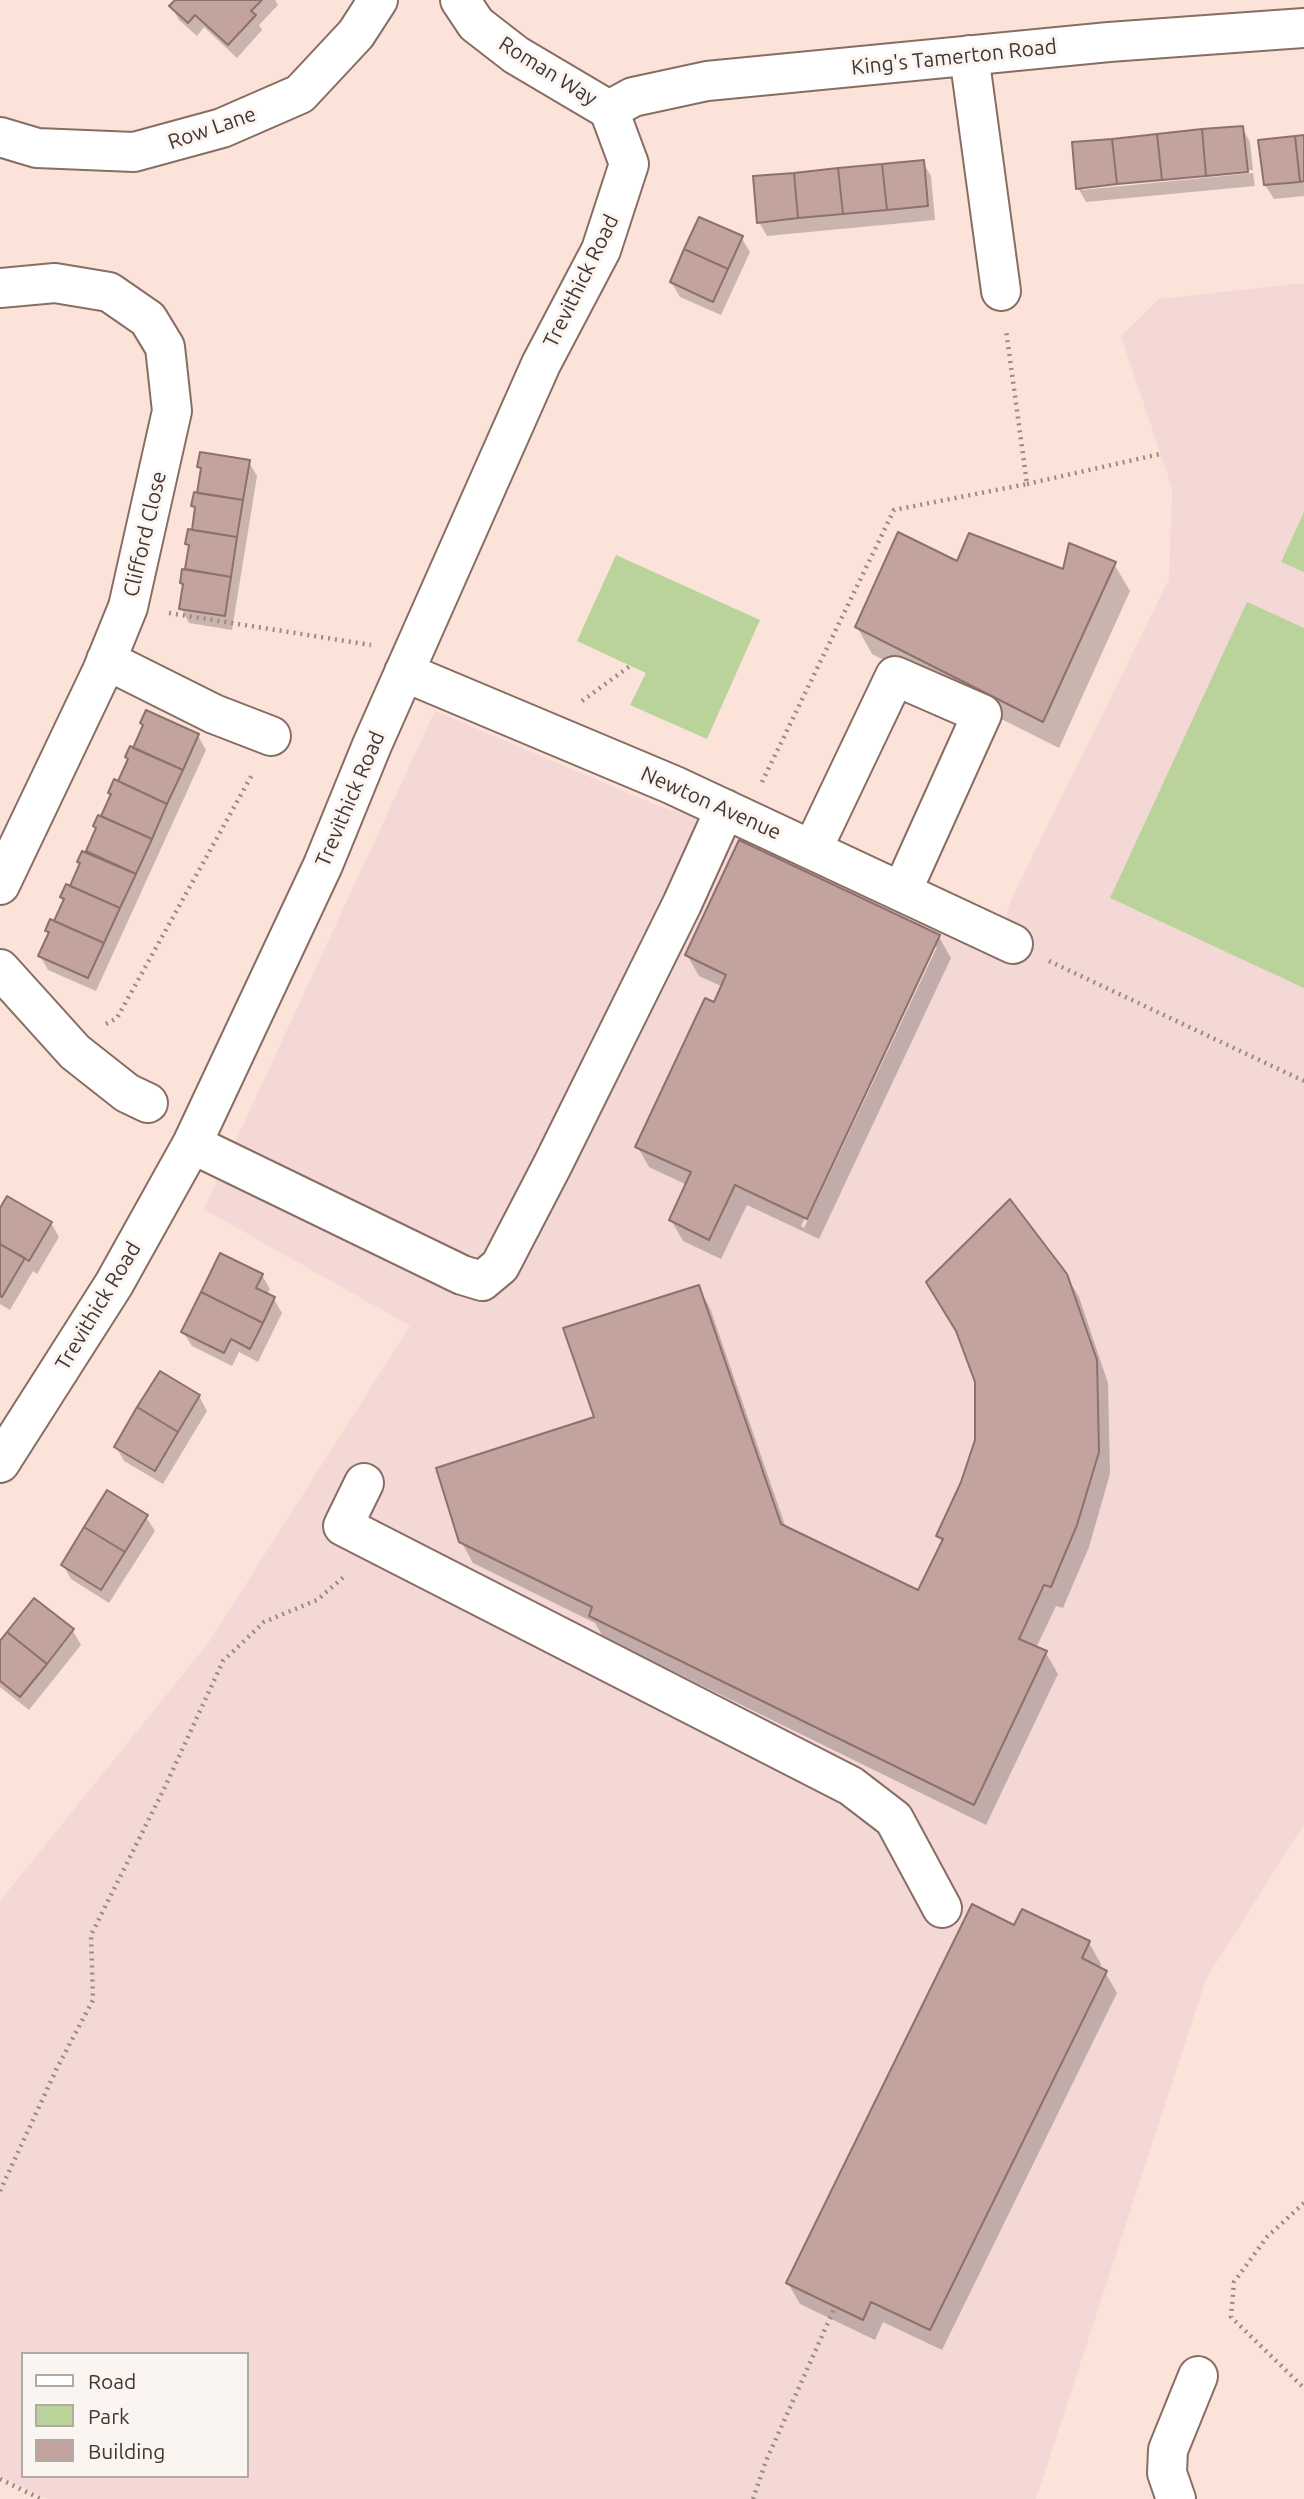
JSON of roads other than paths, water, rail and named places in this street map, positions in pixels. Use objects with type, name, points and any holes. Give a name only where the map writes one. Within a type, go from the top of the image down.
[{"type":"street","name":"Row Lane","points":[[0,137],[37,148],[134,152],[222,128],[300,94],[356,34],[378,0]]},
{"type":"street","name":"Roman Way","points":[[460,0],[477,24],[516,55],[609,110]]},
{"type":"street","name":"King's Tamerton Road","points":[[609,110],[633,97],[707,81],[1108,42],[1304,28]]},
{"type":"street","points":[[970,55],[1001,291]]},
{"type":"street","name":"Trevithick Road","points":[[0,1462],[114,1284],[192,1144],[323,864],[541,364],[601,250],[629,164],[609,110]]},
{"type":"street","name":"Clifford Close","points":[[0,288],[55,283],[109,292],[148,319],[165,347],[172,411],[128,607],[106,660],[0,885]]},
{"type":"street","points":[[106,660],[214,714],[271,736]]},
{"type":"street","name":"Newton Avenue","points":[[409,662],[542,730],[813,848],[1013,944]]},
{"type":"street","points":[[813,848],[895,676],[982,714],[902,891]]},
{"type":"street","points":[[192,1144],[462,1275],[482,1280],[500,1266],[682,904],[735,814]]},
{"type":"street","points":[[0,969],[75,1052],[127,1093],[148,1103]]},
{"type":"street","points":[[364,1483],[343,1526],[850,1787],[894,1819],[942,1908]]},
{"type":"street","points":[[1176,2499],[1167,2473],[1168,2450],[1198,2376]]}]
